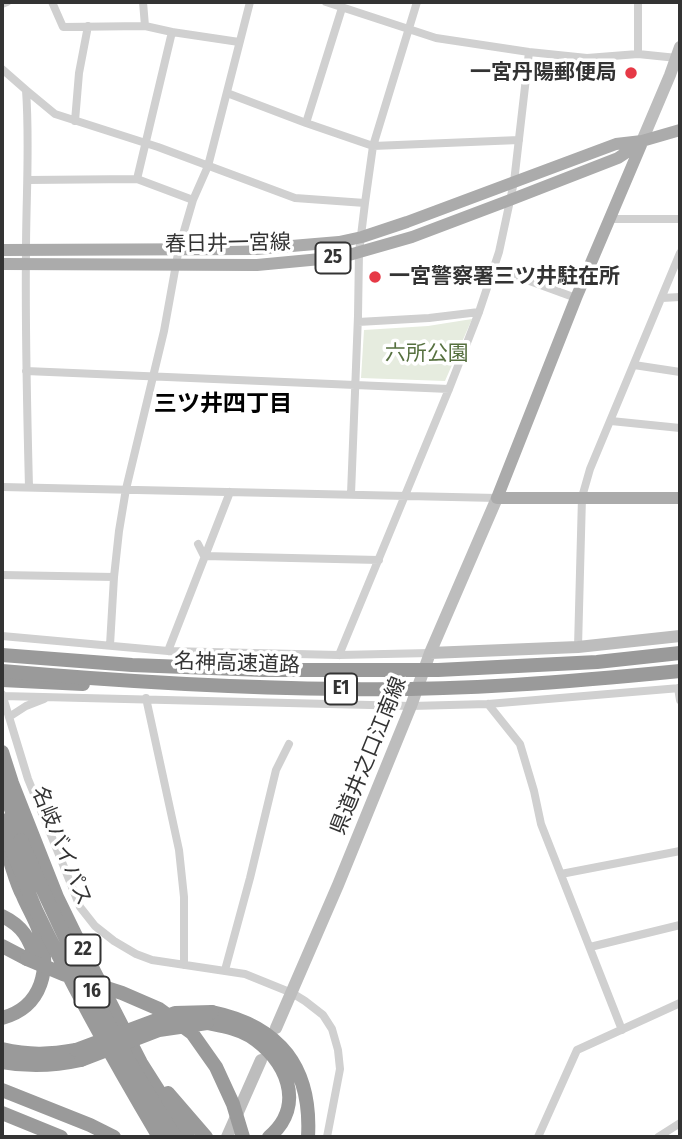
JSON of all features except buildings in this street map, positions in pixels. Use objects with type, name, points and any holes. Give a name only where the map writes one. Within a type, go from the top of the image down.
[{"type":"highway","name":"名神高速道路","points":[[2,655],[132,665],[438,670],[583,663],[680,653]]},
{"type":"highway","name":"名神高速道路","points":[[2,671],[126,681],[360,689],[474,687],[680,671]]},
{"type":"highway","points":[[2,680],[109,685],[126,681]]},
{"type":"highway","name":"名岐バイパス","points":[[2,752],[57,897],[141,1063],[188,1137]]},
{"type":"highway","name":"16","points":[[2,781],[21,841],[54,916],[127,1058],[175,1137]]},
{"type":"highway","name":"16","points":[[2,820],[35,908],[72,983],[115,1064],[159,1137]]},
{"type":"highway","points":[[2,1018],[27,1006],[37,993],[43,965],[38,930],[19,887],[4,840]]},
{"type":"highway","name":"22","points":[[4,840],[70,993],[154,1137]]},
{"type":"highway","points":[[2,916],[26,934],[42,978]]},
{"type":"highway","points":[[2,946],[63,974],[122,993],[159,1009],[192,1033],[216,1067],[233,1104],[243,1137]]},
{"type":"highway","points":[[2,1062],[44,1066],[159,1030],[209,1018],[230,1016],[248,1022],[265,1033],[278,1043],[289,1057],[305,1091],[309,1116],[308,1137]]},
{"type":"highway","points":[[209,1018],[248,1035],[264,1047],[280,1065],[287,1081],[288,1110],[281,1125],[268,1137]]},
{"type":"highway","points":[[2,1049],[26,1054],[78,1055]]},
{"type":"highway","points":[[141,1063],[206,1137]]},
{"type":"highway","points":[[2,1090],[111,1136]]},
{"type":"highway","points":[[2,1113],[61,1137]]},
{"type":"main road","points":[[679,52],[576,298],[497,498],[680,498]]},
{"type":"main road","name":"春日井一宮線","points":[[2,250],[256,249],[339,242],[407,222],[616,144],[642,141],[680,130]]},
{"type":"main road","name":"春日井一宮線","points":[[2,264],[257,265],[342,257],[412,237],[510,200],[618,158],[642,141]]},
{"type":"main road","name":"県道井之口江南線","points":[[276,1028],[411,706],[430,653],[497,498]]},
{"type":"main road","points":[[430,653],[578,647],[680,635]]},
{"type":"main road","points":[[228,1137],[261,1060]]},
{"type":"street","points":[[2,4],[7,2]]},
{"type":"street","points":[[52,2],[63,27],[145,26],[239,41]]},
{"type":"street","points":[[143,2],[145,26]]},
{"type":"street","points":[[110,645],[114,577],[126,489],[164,331],[179,248],[193,200],[208,166],[250,2]]},
{"type":"street","points":[[326,2],[436,38],[529,52],[587,58],[679,52]]},
{"type":"street","points":[[351,494],[359,252],[365,202],[373,146],[417,2]]},
{"type":"street","points":[[638,2],[638,54]]},
{"type":"street","points":[[306,123],[342,8]]},
{"type":"street","points":[[75,121],[79,74],[88,26]]},
{"type":"street","points":[[137,179],[172,32]]},
{"type":"street","points":[[339,655],[449,389],[494,268],[514,182],[529,52]]},
{"type":"street","points":[[2,69],[55,114],[295,198],[365,202]]},
{"type":"street","points":[[26,90],[26,371],[29,487]]},
{"type":"street","points":[[227,93],[373,146],[519,140]]},
{"type":"street","points":[[27,180],[137,179],[193,200]]},
{"type":"street","points":[[610,219],[680,219]]},
{"type":"street","points":[[578,647],[582,497],[590,469],[680,253]]},
{"type":"street","points":[[494,268],[576,298]]},
{"type":"street","points":[[662,298],[680,298]]},
{"type":"street","points":[[358,322],[479,312]]},
{"type":"street","points":[[634,365],[680,372]]},
{"type":"street","points":[[26,371],[449,389]]},
{"type":"street","points":[[611,421],[680,428]]},
{"type":"street","points":[[2,487],[497,498]]},
{"type":"street","points":[[168,651],[230,492]]},
{"type":"street","points":[[198,544],[204,556]]},
{"type":"street","points":[[204,556],[379,560]]},
{"type":"street","points":[[2,575],[114,577]]},
{"type":"street","points":[[2,636],[168,651],[339,655],[430,653]]},
{"type":"street","points":[[327,1137],[340,1069],[332,1029],[323,1016],[292,993],[245,974],[152,960],[136,954],[95,926],[80,907],[29,779],[2,695],[411,706],[488,704],[679,688],[680,700]]},
{"type":"street","points":[[9,717],[48,697]]},
{"type":"street","points":[[146,698],[179,850],[184,897],[184,965]]},
{"type":"street","points":[[488,704],[520,744],[541,824],[622,1030]]},
{"type":"street","points":[[225,970],[276,770],[289,744]]},
{"type":"street","points":[[561,874],[680,851]]},
{"type":"street","points":[[590,947],[680,925]]},
{"type":"street","points":[[538,1137],[577,1050],[680,1003]]},
{"type":"street","points":[[658,1137],[680,1123]]},
{"type":"green space","name":"六所公園","points":[[472,319],[445,381],[361,378],[364,330],[428,326]]},
{"type":"place","name":"一宮丹陽郵便局","points":[[631,73]]},
{"type":"place","name":"一宮警察署三ツ井駐在所","points":[[375,277]]},
{"type":"district","name":"三ツ井四丁目","points":[[223,405]]}]
